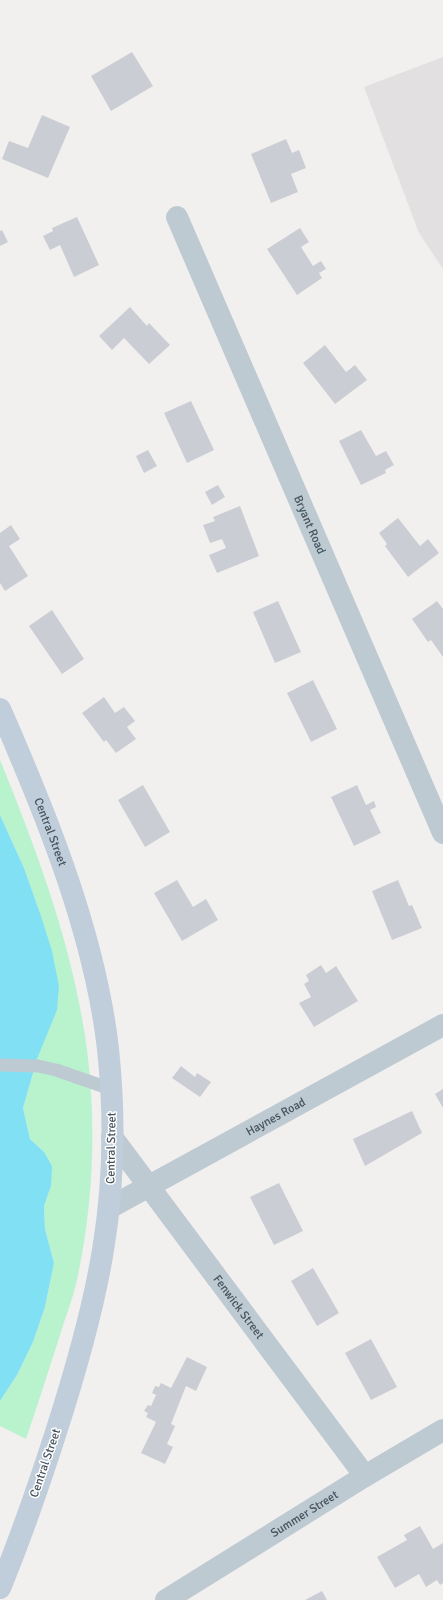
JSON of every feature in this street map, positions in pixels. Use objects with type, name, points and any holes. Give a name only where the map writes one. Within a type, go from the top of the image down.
[{"type":"main road","name":"Central Street","points":[[0,709],[32,784],[53,839],[81,924],[92,965],[108,1048],[112,1137],[109,1208],[96,1290],[77,1366],[36,1491],[0,1588]]},
{"type":"street","name":"Bryant Road","points":[[177,217],[443,833]]},
{"type":"street","name":"Haynes Road","points":[[109,1208],[443,1025]]},
{"type":"street","name":"Fenwick Street","points":[[112,1137],[365,1476]]},
{"type":"street","name":"Summer Street","points":[[166,1600],[365,1476],[443,1430]]},
{"type":"lane","points":[[0,1065],[38,1066],[56,1070],[111,1090]]},
{"type":"shaded area","points":[[443,57],[443,269],[419,233],[364,87]]},
{"type":"green space","points":[[0,760],[41,866],[64,939],[81,1013],[87,1050],[92,1108],[92,1168],[90,1197],[82,1256],[73,1297],[26,1439],[0,1426],[0,1401],[17,1375],[33,1342],[45,1307],[54,1263],[45,1229],[44,1206],[51,1186],[44,1152],[30,1139],[23,1108],[37,1059],[45,1038],[40,913],[24,868],[0,815]]},
{"type":"water","points":[[0,815],[24,868],[40,913],[52,951],[59,986],[57,1010],[37,1059],[23,1108],[30,1139],[44,1152],[52,1166],[51,1186],[44,1206],[45,1229],[54,1263],[45,1307],[33,1342],[17,1375],[0,1401]]},
{"type":"building","points":[[132,52],[153,86],[111,111],[91,76]]},
{"type":"building","points":[[42,115],[70,127],[48,178],[2,159],[9,141],[28,148]]},
{"type":"building","points":[[286,139],[292,153],[299,150],[306,168],[291,174],[298,192],[271,203],[251,154]]},
{"type":"building","points":[[77,217],[99,265],[74,277],[60,245],[50,250],[43,236],[53,231],[52,228]]},
{"type":"building","points":[[300,228],[309,242],[301,247],[313,266],[321,261],[326,269],[319,273],[322,278],[297,295],[267,249]]},
{"type":"building","points":[[2,230],[8,242],[0,246],[0,231]]},
{"type":"building","points":[[130,307],[147,326],[149,323],[170,345],[149,364],[124,338],[112,350],[99,336]]},
{"type":"building","points":[[325,345],[346,372],[355,365],[367,380],[335,404],[303,363]]},
{"type":"building","points":[[191,401],[214,450],[187,463],[164,413]]},
{"type":"building","points":[[361,430],[376,456],[386,451],[394,465],[385,470],[386,473],[361,485],[339,441]]},
{"type":"building","points":[[148,450],[157,466],[144,473],[136,456]]},
{"type":"building","points":[[218,485],[225,497],[212,505],[205,492]]},
{"type":"building","points":[[240,506],[259,556],[217,573],[209,555],[226,548],[222,539],[210,543],[203,525],[215,521],[213,517]]},
{"type":"building","points":[[398,518],[420,546],[428,539],[439,553],[408,577],[385,546],[387,544],[379,533]]},
{"type":"building","points":[[11,525],[20,539],[9,546],[28,576],[5,591],[0,583],[0,533]]},
{"type":"building","points":[[278,601],[301,652],[275,663],[253,612]]},
{"type":"building","points":[[437,601],[443,609],[443,657],[431,640],[428,642],[412,619]]},
{"type":"building","points":[[52,610],[84,659],[62,674],[29,626]]},
{"type":"building","points":[[313,680],[337,729],[311,742],[287,693]]},
{"type":"building","points":[[104,697],[115,713],[124,707],[135,721],[127,727],[136,739],[116,753],[106,740],[104,742],[82,713]]},
{"type":"building","points":[[143,785],[170,832],[145,847],[118,800]]},
{"type":"building","points":[[357,785],[366,805],[374,801],[376,807],[370,810],[381,833],[354,846],[331,797]]},
{"type":"building","points":[[177,880],[193,907],[206,899],[218,920],[182,941],[154,893]]},
{"type":"building","points":[[398,880],[409,906],[412,905],[422,928],[392,940],[372,891]]},
{"type":"building","points":[[321,965],[326,973],[336,966],[358,1001],[314,1027],[299,1003],[311,997],[304,984],[309,981],[306,975]]},
{"type":"building","points":[[181,1066],[195,1077],[197,1073],[211,1082],[200,1097],[172,1078]]},
{"type":"building","points":[[443,1089],[443,1108],[435,1094]]},
{"type":"building","points":[[412,1111],[422,1133],[365,1166],[353,1139]]},
{"type":"building","points":[[279,1183],[303,1231],[274,1245],[250,1197]]},
{"type":"building","points":[[313,1268],[339,1313],[317,1326],[291,1281]]},
{"type":"building","points":[[371,1339],[397,1387],[371,1400],[345,1353]]},
{"type":"building","points":[[187,1357],[207,1367],[196,1391],[186,1386],[171,1424],[175,1426],[167,1444],[173,1447],[165,1464],[141,1453],[156,1422],[146,1417],[148,1413],[144,1411],[148,1405],[151,1406],[156,1395],[152,1393],[155,1386],[159,1387],[161,1383],[171,1388]]},
{"type":"building","points":[[420,1526],[433,1549],[443,1543],[443,1583],[440,1585],[437,1580],[426,1587],[419,1574],[395,1588],[377,1557],[407,1540],[404,1535]]},
{"type":"building","points":[[322,1591],[327,1600],[305,1600]]}]
